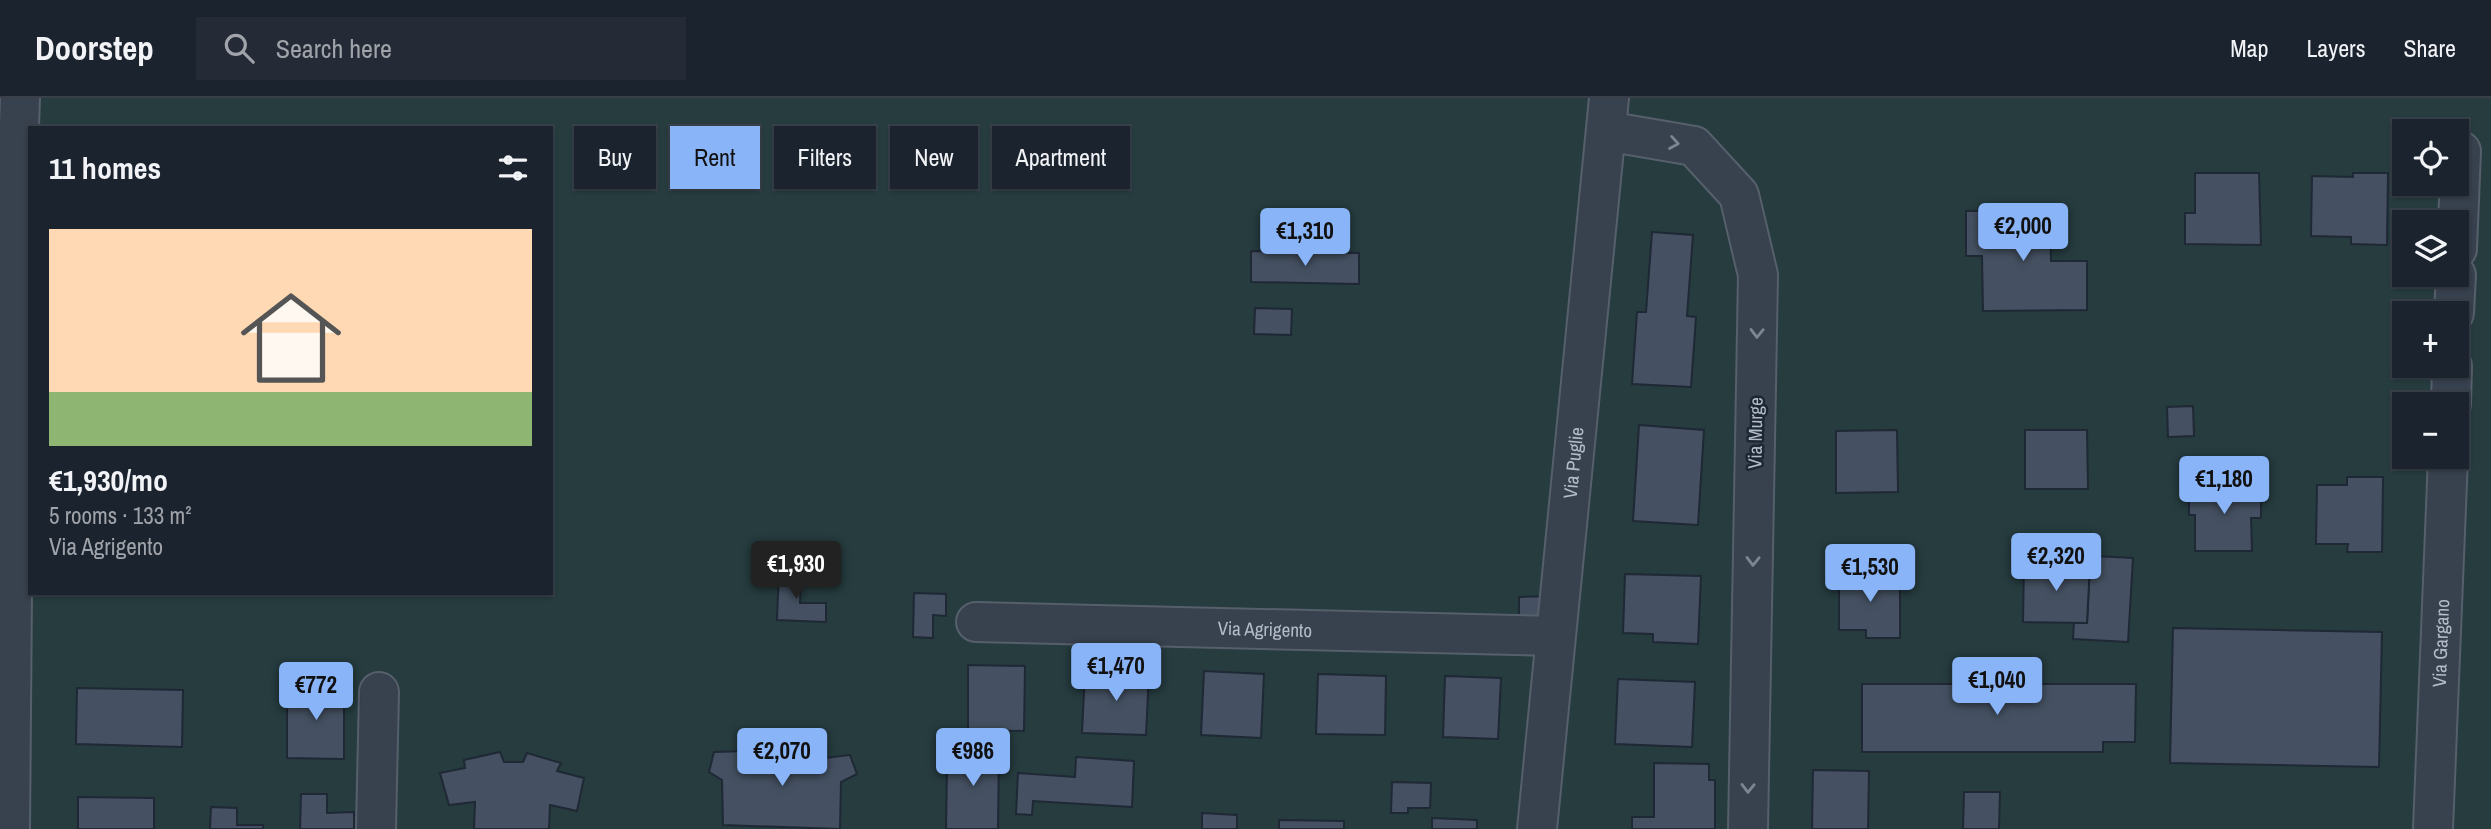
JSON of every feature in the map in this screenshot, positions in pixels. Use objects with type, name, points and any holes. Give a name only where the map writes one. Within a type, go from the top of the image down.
[{"type":"street","points":[[10,829],[6,575],[20,98]]},
{"type":"street","name":"Via Puglie","points":[[1537,829],[1554,636],[1608,115]]},
{"type":"street","name":"Via Murge","points":[[1608,115],[1694,146],[1739,195],[1758,275],[1748,829]]},
{"type":"street","name":"Via Gargano","points":[[2433,829],[2448,469]]},
{"type":"street","name":"Via Agrigento","points":[[976,622],[1554,636]]},
{"type":"street","points":[[376,829],[379,692]]},
{"type":"green space","points":[[0,98],[2491,98],[2491,829],[0,829]]},
{"type":"building","points":[[2195,173],[2259,173],[2261,245],[2185,244],[2185,213],[2195,213]]},
{"type":"building","points":[[2353,173],[2388,173],[2387,245],[2351,244],[2351,237],[2311,236],[2312,176],[2353,177]]},
{"type":"building","points":[[2050,210],[2051,261],[2087,261],[2087,310],[1983,311],[1982,256],[1966,256],[1966,211]]},
{"type":"building","points":[[1652,232],[1693,235],[1687,316],[1696,317],[1691,387],[1632,384],[1637,312],[1646,312]]},
{"type":"building","points":[[1251,251],[1359,253],[1359,284],[1251,282]]},
{"type":"building","points":[[1255,308],[1292,309],[1291,335],[1254,334]]},
{"type":"building","points":[[2193,406],[2194,436],[2168,437],[2167,407]]},
{"type":"building","points":[[1639,425],[1704,430],[1698,525],[1633,521]]},
{"type":"building","points":[[1897,430],[1898,492],[1836,493],[1836,431]]},
{"type":"building","points":[[2025,430],[2087,430],[2088,489],[2025,489]]},
{"type":"building","points":[[2347,477],[2383,477],[2382,552],[2347,552],[2348,544],[2316,544],[2317,485],[2347,485]]},
{"type":"building","points":[[2189,485],[2261,485],[2261,518],[2251,518],[2252,551],[2195,551],[2195,515],[2189,515]]},
{"type":"building","points":[[2074,555],[2133,558],[2128,642],[2073,639],[2074,622],[2087,623],[2090,564],[2073,563]]},
{"type":"building","points":[[2024,562],[2090,564],[2087,623],[2023,622]]},
{"type":"building","points":[[779,570],[801,571],[800,603],[826,603],[826,622],[777,620]]},
{"type":"building","points":[[1839,572],[1900,573],[1900,638],[1866,638],[1866,630],[1839,630]]},
{"type":"building","points":[[1625,574],[1701,576],[1698,644],[1653,642],[1653,634],[1623,633]]},
{"type":"building","points":[[914,593],[946,594],[946,616],[933,615],[933,638],[913,637]]},
{"type":"building","points":[[1552,596],[1552,619],[1519,620],[1519,597]]},
{"type":"building","points":[[2173,628],[2382,632],[2379,767],[2170,763]]},
{"type":"building","points":[[968,665],[1025,666],[1024,731],[968,730]]},
{"type":"building","points":[[1085,671],[1149,673],[1146,735],[1082,733]]},
{"type":"building","points":[[1204,671],[1264,674],[1261,738],[1201,735]]},
{"type":"building","points":[[1318,674],[1386,676],[1385,735],[1316,734]]},
{"type":"building","points":[[1445,676],[1501,678],[1498,739],[1443,737]]},
{"type":"building","points":[[1618,679],[1695,682],[1692,747],[1615,744]]},
{"type":"building","points":[[1862,684],[2136,684],[2135,742],[2103,742],[2103,752],[1862,752]]},
{"type":"building","points":[[287,686],[344,686],[344,759],[287,758]]},
{"type":"building","points":[[77,688],[183,690],[182,747],[76,744]]},
{"type":"building","points":[[955,745],[999,745],[998,829],[946,829],[947,766],[954,766]]},
{"type":"building","points":[[821,749],[825,758],[850,755],[857,774],[841,782],[840,829],[723,825],[722,780],[709,772],[714,752]]},
{"type":"building","points":[[500,752],[504,762],[523,762],[527,753],[561,763],[557,771],[584,778],[577,811],[550,805],[549,829],[474,829],[475,802],[449,805],[440,773],[465,768],[464,760]]},
{"type":"building","points":[[1076,757],[1134,761],[1132,807],[1033,801],[1032,815],[1016,814],[1018,773],[1075,777]]},
{"type":"building","points":[[1654,763],[1709,764],[1709,780],[1715,780],[1715,829],[1632,829],[1632,817],[1654,817]]},
{"type":"building","points":[[1813,770],[1869,771],[1868,829],[1812,829]]},
{"type":"building","points":[[1392,782],[1431,783],[1430,808],[1408,808],[1408,813],[1391,813]]},
{"type":"building","points":[[1964,792],[2000,792],[1999,829],[1963,829]]},
{"type":"building","points":[[301,794],[327,794],[327,813],[354,812],[354,829],[300,829]]},
{"type":"building","points":[[78,797],[154,798],[154,829],[78,829]]},
{"type":"building","points":[[211,807],[237,808],[237,825],[263,825],[263,829],[210,829]]},
{"type":"building","points":[[1202,813],[1237,815],[1237,829],[1202,829]]},
{"type":"building","points":[[1432,818],[1477,820],[1477,829],[1432,829]]},
{"type":"building","points":[[1279,820],[1344,821],[1344,829],[1279,829]]}]
